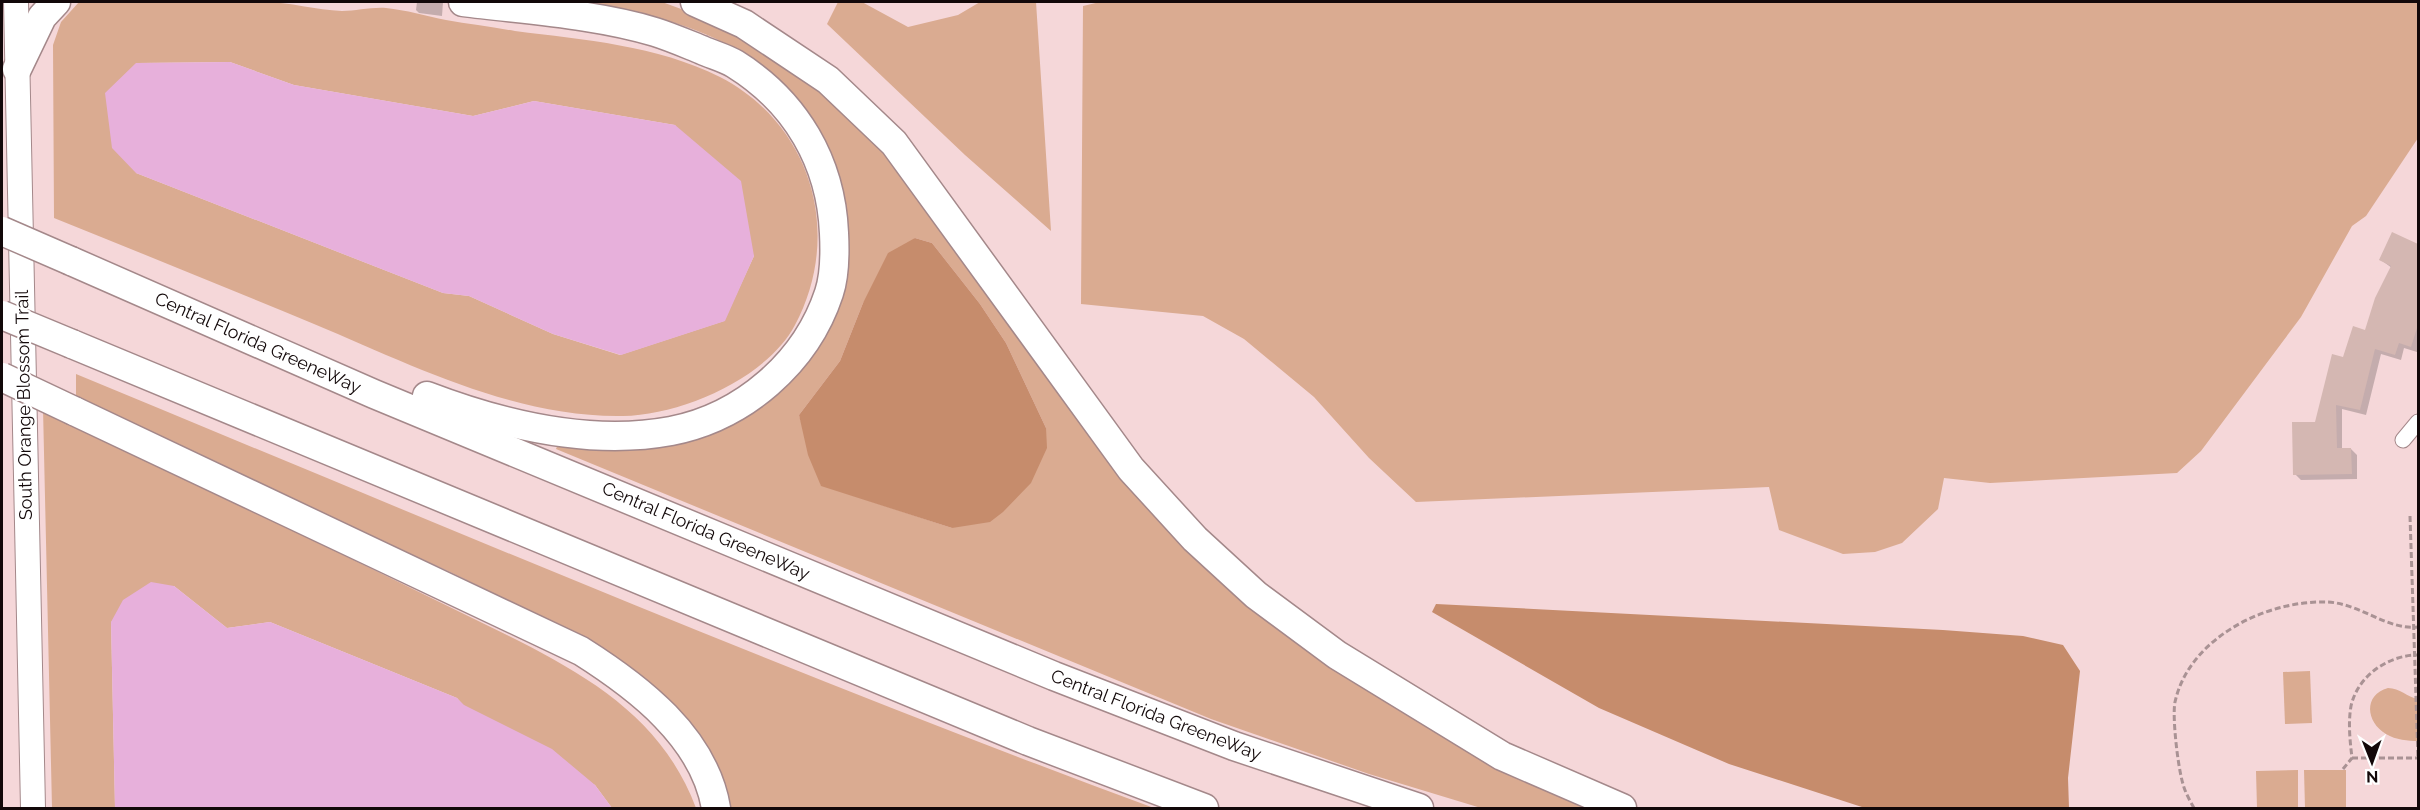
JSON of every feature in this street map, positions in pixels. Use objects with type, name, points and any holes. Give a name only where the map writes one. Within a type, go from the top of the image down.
[{"type":"highway","points":[[17,69],[42,17],[56,2]]},
{"type":"highway","points":[[71,261],[449,405],[537,428],[585,435],[633,435],[673,430],[712,418],[742,403],[772,381],[802,347],[815,326],[830,291],[835,252],[833,205],[824,172],[804,131],[774,95],[734,64],[686,43],[656,32],[620,23],[464,2]]},
{"type":"highway","points":[[695,2],[744,24],[828,80],[894,143],[1131,469],[1195,539],[1256,595],[1337,655],[1502,756],[1622,808]]},
{"type":"highway","name":"Central Florida GreeneWay","points":[[2,231],[374,394],[1054,676],[1234,746],[1419,808]]},
{"type":"highway","points":[[2,315],[1028,741],[1203,808]]},
{"type":"highway","points":[[2,377],[589,656],[642,694],[678,732],[693,752],[713,792],[716,808]]},
{"type":"main road","name":"South Orange Blossom Trail","points":[[16,2],[33,808]]},
{"type":"street","points":[[2403,440],[2418,422]]},
{"type":"path","points":[[2352,758],[2418,758],[2417,655],[2410,516]]},
{"type":"path","points":[[2194,808],[2183,784],[2174,704],[2182,679],[2201,653],[2226,631],[2264,612],[2298,603],[2327,602],[2351,605],[2397,625],[2416,628]]},
{"type":"path","points":[[2343,769],[2352,758],[2350,724],[2352,704],[2358,689],[2369,674],[2384,663],[2397,657],[2417,655]]},
{"type":"shaded area","points":[[79,2],[263,2],[342,11],[386,8],[463,23],[620,45],[696,66],[720,77],[752,98],[778,123],[797,153],[810,185],[817,220],[817,255],[809,290],[795,325],[782,344],[765,361],[744,377],[721,390],[671,409],[623,416],[583,414],[504,399],[465,386],[54,218],[53,45],[61,22]],"holes":[[[230,62],[294,85],[473,116],[534,101],[675,125],[754,256],[724,321],[620,355],[553,334],[469,296],[443,293],[136,173],[137,63]]]},
{"type":"shaded area","points":[[583,2],[662,2],[714,21],[787,62],[875,136],[1207,564],[1601,808],[1481,808],[1369,774],[1211,719],[556,449],[558,444],[623,449],[687,441],[728,427],[764,406],[794,379],[818,347],[835,312],[845,274],[848,235],[844,195],[827,143],[804,114],[749,59],[706,34],[666,20]],"holes":[[[915,238],[932,243],[980,304],[1006,343],[1046,428],[952,528],[821,485],[799,415],[840,361],[863,303]]]},
{"type":"shaded area","points":[[838,2],[862,2],[908,27],[958,15],[980,2],[1036,2],[1051,231],[965,155],[827,24]]},
{"type":"shaded area","points":[[1100,2],[2418,2],[2418,138],[2366,216],[2352,226],[2301,317],[2201,451],[2177,473],[1990,483],[1944,478],[1938,509],[1902,543],[1875,552],[1843,554],[1779,530],[1769,487],[1416,502],[1369,458],[1314,397],[1244,339],[1203,316],[1081,304],[1083,6]]},
{"type":"shaded area","points":[[230,62],[294,85],[473,116],[534,101],[675,125],[741,181],[754,256],[725,321],[621,355],[553,334],[469,296],[443,293],[136,173],[112,148],[105,93],[136,63]]},
{"type":"shaded area","points":[[915,238],[932,243],[980,304],[1006,343],[1046,428],[1047,448],[1031,483],[990,522],[952,528],[821,486],[808,455],[799,415],[840,361],[863,303],[888,253]]},
{"type":"shaded area","points":[[76,374],[748,651],[1154,808],[729,808],[579,635],[448,571],[268,491],[76,400]]},
{"type":"shaded area","points":[[43,408],[519,641],[575,672],[601,689],[646,728],[666,752],[682,778],[696,808],[612,808],[595,785],[463,705],[457,698],[270,622],[227,628],[174,586],[111,622],[115,808],[52,808]]},
{"type":"shaded area","points":[[151,582],[174,586],[227,628],[270,622],[457,698],[464,705],[552,749],[595,785],[612,808],[115,808],[111,622],[123,600]]},
{"type":"shaded area","points":[[1436,604],[1943,630],[2023,636],[2063,645],[2080,671],[2068,778],[2069,808],[1865,808],[1729,764],[1599,708],[1432,612]]},
{"type":"shaded area","points":[[2310,671],[2312,723],[2285,724],[2283,672]]},
{"type":"shaded area","points":[[2388,688],[2396,689],[2418,699],[2418,741],[2402,740],[2390,736],[2374,723],[2370,709],[2371,702],[2380,691]]},
{"type":"shaded area","points":[[2298,770],[2298,808],[2257,808],[2256,771]]},
{"type":"shaded area","points":[[2304,770],[2346,770],[2346,808],[2305,808]]},
{"type":"building","points":[[2392,232],[2418,244],[2418,325],[2411,347],[2399,343],[2395,355],[2375,349],[2360,410],[2336,405],[2337,448],[2351,448],[2352,474],[2293,475],[2292,422],[2315,422],[2332,354],[2343,357],[2353,326],[2365,330],[2375,298],[2391,266],[2379,260]]}]
